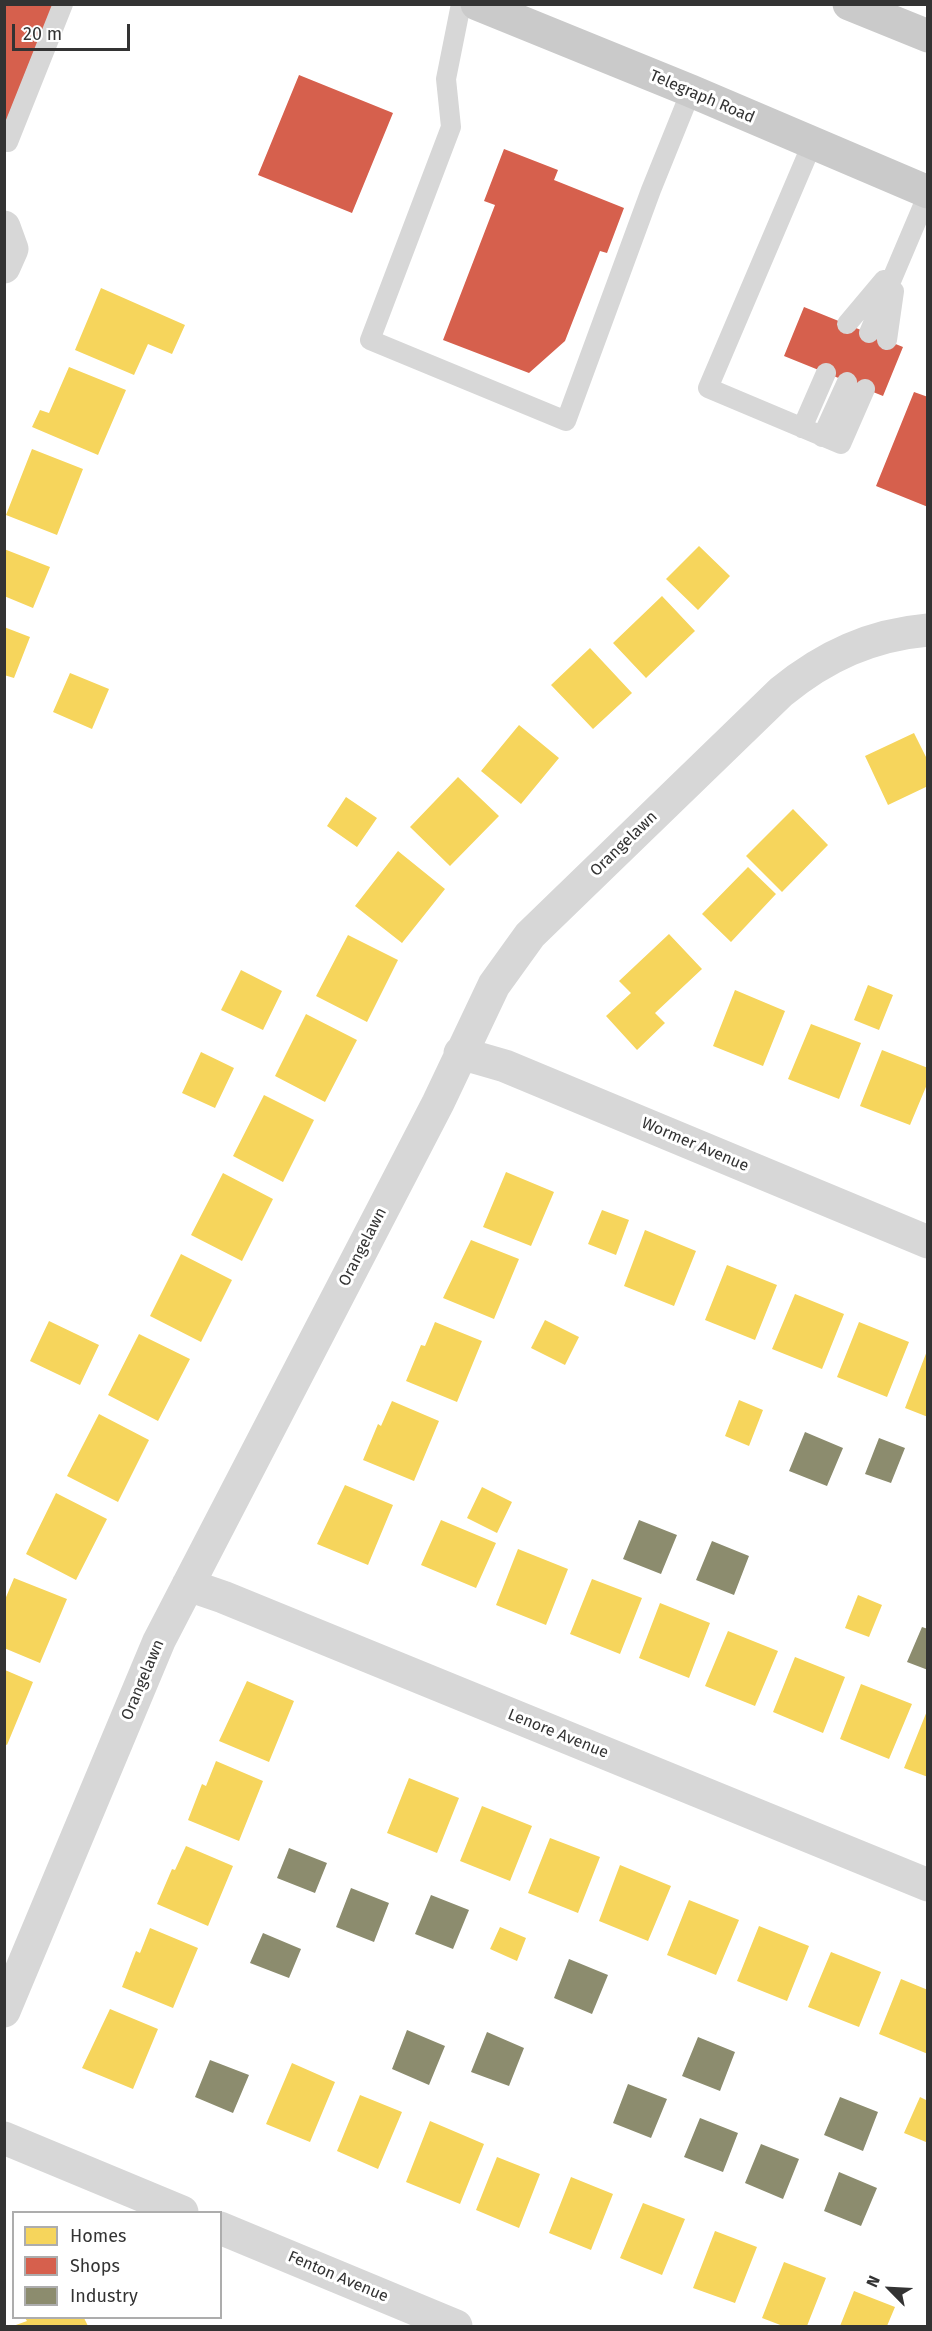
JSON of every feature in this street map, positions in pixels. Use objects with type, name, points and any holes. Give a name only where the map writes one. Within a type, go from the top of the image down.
[{"type":"main road","name":"Telegraph Road","points":[[477,4],[691,91],[927,193]]},
{"type":"main road","points":[[849,4],[927,36]]},
{"type":"street","name":"Orangelawn","points":[[4,2011],[159,1641],[438,1103],[494,985],[530,935],[781,692],[805,673],[839,652],[867,641],[916,631]]},
{"type":"street","name":"Wormer Avenue","points":[[460,1053],[505,1066],[927,1242]]},
{"type":"street","name":"Lenore Avenue","points":[[188,1585],[223,1597],[927,1885]]},
{"type":"street","points":[[4,2138],[180,2211]]},
{"type":"street","name":"Fenton Avenue","points":[[222,2230],[456,2326]]},
{"type":"lane","points":[[4,141],[8,142],[63,4]]},
{"type":"lane","points":[[461,4],[446,79],[451,126],[380,308],[370,340],[566,421],[647,201],[691,91]]},
{"type":"lane","points":[[812,144],[708,388],[841,444],[856,385]]},
{"type":"lane","points":[[878,336],[899,262],[927,193]]},
{"type":"lane","points":[[847,324],[899,262]]},
{"type":"lane","points":[[802,428],[826,373]]},
{"type":"building: Homes","points":[[101,288],[185,325],[172,354],[148,344],[134,375],[75,350]]},
{"type":"building: Homes","points":[[69,367],[126,390],[98,455],[32,427],[40,410],[49,413]]},
{"type":"building: Homes","points":[[32,449],[83,469],[57,535],[6,515]]},
{"type":"building: Homes","points":[[699,546],[730,576],[698,610],[666,579]]},
{"type":"building: Homes","points":[[4,549],[50,567],[33,608],[4,596]]},
{"type":"building: Homes","points":[[662,596],[695,631],[646,678],[613,643]]},
{"type":"building: Homes","points":[[4,627],[30,637],[14,678],[4,675]]},
{"type":"building: Homes","points":[[590,648],[632,693],[593,729],[551,685]]},
{"type":"building: Homes","points":[[70,673],[109,689],[92,729],[53,712]]},
{"type":"building: Homes","points":[[519,725],[559,758],[521,804],[481,771]]},
{"type":"building: Homes","points":[[914,733],[928,761],[928,786],[888,805],[865,756]]},
{"type":"building: Homes","points":[[458,777],[499,816],[450,866],[410,827]]},
{"type":"building: Homes","points":[[346,797],[377,818],[357,847],[327,826]]},
{"type":"building: Homes","points":[[793,809],[828,845],[782,892],[746,856]]},
{"type":"building: Homes","points":[[398,851],[445,889],[402,943],[355,906]]},
{"type":"building: Homes","points":[[748,867],[776,894],[731,942],[702,914]]},
{"type":"building: Homes","points":[[669,934],[702,969],[655,1013],[665,1023],[637,1050],[606,1016],[631,993],[619,981]]},
{"type":"building: Homes","points":[[348,935],[398,960],[367,1022],[316,996]]},
{"type":"building: Homes","points":[[241,970],[282,991],[263,1030],[221,1010]]},
{"type":"building: Homes","points":[[868,985],[893,995],[879,1030],[854,1020]]},
{"type":"building: Homes","points":[[735,990],[785,1011],[763,1066],[713,1046]]},
{"type":"building: Homes","points":[[306,1014],[357,1040],[325,1102],[275,1076]]},
{"type":"building: Homes","points":[[811,1024],[861,1043],[839,1099],[788,1079]]},
{"type":"building: Homes","points":[[882,1050],[928,1068],[928,1082],[910,1125],[860,1106]]},
{"type":"building: Homes","points":[[201,1052],[234,1068],[215,1108],[182,1093]]},
{"type":"building: Homes","points":[[264,1095],[314,1120],[283,1182],[233,1156]]},
{"type":"building: Homes","points":[[506,1172],[554,1192],[531,1246],[483,1227]]},
{"type":"building: Homes","points":[[223,1173],[273,1199],[242,1261],[191,1235]]},
{"type":"building: Homes","points":[[602,1210],[629,1220],[616,1255],[588,1244]]},
{"type":"building: Homes","points":[[645,1230],[696,1251],[674,1306],[624,1286]]},
{"type":"building: Homes","points":[[471,1240],[519,1259],[494,1319],[443,1298]]},
{"type":"building: Homes","points":[[181,1254],[232,1280],[201,1342],[150,1316]]},
{"type":"building: Homes","points":[[727,1265],[777,1285],[755,1340],[705,1320]]},
{"type":"building: Homes","points":[[795,1294],[844,1314],[822,1369],[772,1349]]},
{"type":"building: Homes","points":[[545,1320],[579,1337],[565,1365],[531,1348]]},
{"type":"building: Homes","points":[[49,1321],[99,1345],[80,1385],[30,1361]]},
{"type":"building: Homes","points":[[435,1322],[482,1341],[457,1402],[406,1381],[421,1345],[425,1346]]},
{"type":"building: Homes","points":[[859,1322],[909,1342],[887,1397],[837,1377]]},
{"type":"building: Homes","points":[[139,1334],[190,1359],[158,1421],[108,1395]]},
{"type":"building: Homes","points":[[928,1351],[928,1417],[905,1408]]},
{"type":"building: Homes","points":[[739,1400],[763,1410],[749,1446],[725,1436]]},
{"type":"building: Homes","points":[[392,1401],[439,1421],[414,1481],[363,1460],[378,1424],[381,1426]]},
{"type":"building: Homes","points":[[99,1414],[149,1440],[118,1502],[67,1476]]},
{"type":"building: Homes","points":[[345,1485],[393,1505],[368,1565],[317,1544]]},
{"type":"building: Homes","points":[[482,1487],[512,1502],[497,1533],[467,1518]]},
{"type":"building: Homes","points":[[56,1493],[107,1519],[76,1580],[26,1554]]},
{"type":"building: Homes","points":[[441,1520],[496,1543],[476,1588],[421,1565]]},
{"type":"building: Homes","points":[[518,1549],[568,1569],[546,1625],[496,1605]]},
{"type":"building: Homes","points":[[14,1578],[67,1599],[40,1663],[4,1648],[4,1602]]},
{"type":"building: Homes","points":[[592,1579],[642,1598],[620,1654],[570,1634]]},
{"type":"building: Homes","points":[[858,1595],[882,1605],[869,1637],[845,1628]]},
{"type":"building: Homes","points":[[660,1603],[710,1623],[689,1678],[639,1658]]},
{"type":"building: Homes","points":[[728,1631],[778,1651],[755,1706],[705,1686]]},
{"type":"building: Homes","points":[[795,1657],[845,1677],[823,1733],[773,1712]]},
{"type":"building: Homes","points":[[5,1670],[33,1682],[7,1745],[5,1744]]},
{"type":"building: Homes","points":[[247,1681],[294,1701],[269,1762],[219,1741]]},
{"type":"building: Homes","points":[[861,1684],[912,1704],[889,1759],[840,1739]]},
{"type":"building: Homes","points":[[928,1711],[928,1777],[904,1768]]},
{"type":"building: Homes","points":[[216,1761],[263,1781],[239,1841],[188,1820],[202,1784],[206,1786]]},
{"type":"building: Homes","points":[[409,1778],[459,1798],[437,1853],[387,1833]]},
{"type":"building: Homes","points":[[482,1806],[532,1826],[510,1881],[460,1861]]},
{"type":"building: Homes","points":[[550,1838],[600,1857],[578,1913],[528,1893]]},
{"type":"building: Homes","points":[[186,1846],[233,1866],[208,1926],[157,1904],[172,1869],[175,1870]]},
{"type":"building: Homes","points":[[620,1865],[671,1886],[648,1941],[599,1921]]},
{"type":"building: Homes","points":[[689,1900],[739,1920],[716,1975],[667,1955]]},
{"type":"building: Homes","points":[[759,1926],[809,1946],[787,2001],[737,1981]]},
{"type":"building: Homes","points":[[500,1927],[526,1938],[517,1961],[490,1949]]},
{"type":"building: Homes","points":[[150,1928],[198,1948],[173,2008],[122,1987],[136,1951],[140,1953]]},
{"type":"building: Homes","points":[[831,1952],[881,1972],[859,2027],[808,2007]]},
{"type":"building: Homes","points":[[901,1979],[928,1990],[928,2054],[879,2034]]},
{"type":"building: Homes","points":[[110,2009],[158,2029],[133,2089],[82,2068]]},
{"type":"building: Homes","points":[[292,2063],[335,2082],[310,2142],[266,2124]]},
{"type":"building: Homes","points":[[360,2095],[402,2112],[378,2169],[337,2151]]},
{"type":"building: Homes","points":[[920,2097],[928,2101],[926,2142],[904,2133]]},
{"type":"building: Homes","points":[[430,2121],[484,2144],[460,2204],[406,2182]]},
{"type":"building: Homes","points":[[497,2157],[540,2174],[519,2228],[476,2210]]},
{"type":"building: Homes","points":[[571,2177],[613,2194],[591,2250],[549,2233]]},
{"type":"building: Homes","points":[[643,2203],[685,2219],[662,2275],[620,2258]]},
{"type":"building: Homes","points":[[715,2231],[757,2247],[735,2303],[693,2288]]},
{"type":"building: Homes","points":[[784,2262],[826,2278],[807,2326],[783,2326],[762,2318]]},
{"type":"building: Homes","points":[[854,2291],[895,2307],[887,2326],[840,2326]]},
{"type":"building: Homes","points":[[26,2319],[84,2319],[88,2326],[13,2326],[27,2321]]},
{"type":"building: Shops","points":[[4,4],[53,4],[5,124],[4,124]]},
{"type":"building: Shops","points":[[299,75],[393,113],[352,213],[258,175]]},
{"type":"building: Shops","points":[[504,149],[558,170],[554,180],[624,208],[607,253],[600,251],[565,341],[529,373],[443,340],[495,205],[484,201]]},
{"type":"building: Shops","points":[[804,307],[903,347],[883,396],[784,356]]},
{"type":"building: Shops","points":[[914,392],[928,397],[928,507],[876,486]]},
{"type":"building: Industry","points":[[805,1432],[843,1448],[827,1486],[789,1471]]},
{"type":"building: Industry","points":[[879,1438],[905,1448],[891,1483],[865,1474]]},
{"type":"building: Industry","points":[[639,1520],[677,1535],[661,1574],[623,1559]]},
{"type":"building: Industry","points":[[712,1541],[749,1556],[734,1595],[696,1580]]},
{"type":"building: Industry","points":[[922,1627],[928,1629],[928,1670],[907,1662]]},
{"type":"building: Industry","points":[[289,1848],[327,1863],[315,1893],[277,1878]]},
{"type":"building: Industry","points":[[351,1888],[389,1903],[374,1942],[336,1927]]},
{"type":"building: Industry","points":[[431,1895],[469,1910],[453,1949],[415,1934]]},
{"type":"building: Industry","points":[[263,1933],[301,1949],[289,1978],[250,1963]]},
{"type":"building: Industry","points":[[569,1959],[608,1975],[592,2014],[554,1998]]},
{"type":"building: Industry","points":[[407,2030],[445,2046],[429,2085],[392,2069]]},
{"type":"building: Industry","points":[[487,2032],[524,2048],[509,2086],[471,2072]]},
{"type":"building: Industry","points":[[698,2037],[735,2052],[720,2091],[682,2076]]},
{"type":"building: Industry","points":[[210,2060],[249,2075],[233,2113],[195,2097]]},
{"type":"building: Industry","points":[[628,2084],[667,2099],[651,2138],[613,2123]]},
{"type":"building: Industry","points":[[840,2097],[878,2112],[863,2151],[824,2135]]},
{"type":"building: Industry","points":[[700,2118],[738,2133],[723,2172],[684,2157]]},
{"type":"building: Industry","points":[[761,2144],[799,2159],[783,2199],[745,2183]]},
{"type":"building: Industry","points":[[839,2172],[877,2188],[861,2226],[824,2211]]}]
